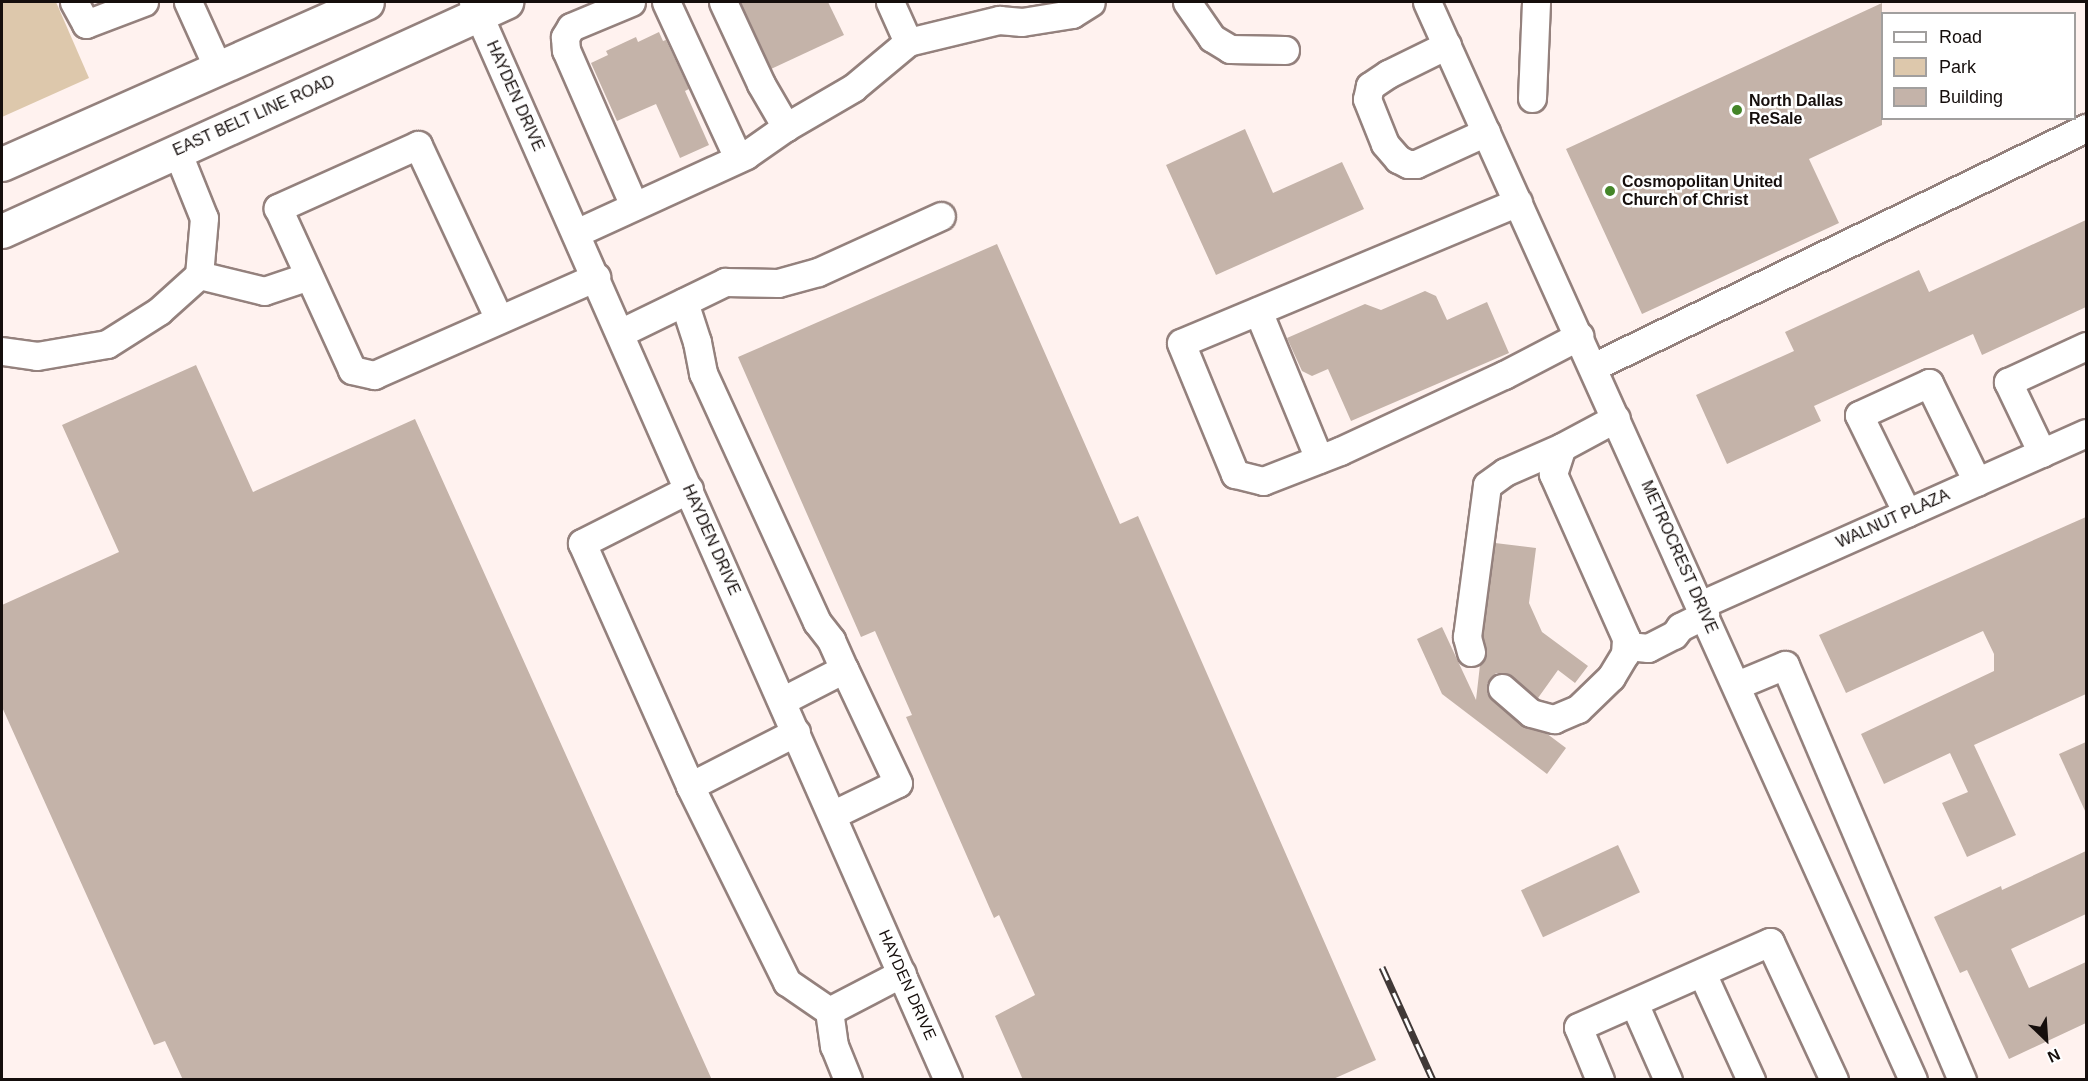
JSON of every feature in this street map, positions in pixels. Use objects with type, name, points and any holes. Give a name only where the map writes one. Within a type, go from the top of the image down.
[{"type":"main road","points":[[2,164],[367,2]]},
{"type":"main road","name":"EAST BELT LINE ROAD","points":[[2,231],[486,6]]},
{"type":"street","points":[[74,2],[86,24],[144,2]]},
{"type":"street","points":[[188,2],[218,68]]},
{"type":"street","points":[[631,2],[571,27],[565,37],[566,50],[634,206]]},
{"type":"street","points":[[666,2],[738,158]]},
{"type":"street","points":[[723,2],[761,84],[786,127]]},
{"type":"street","points":[[890,2],[908,42]]},
{"type":"street","points":[[576,233],[738,158],[853,88],[908,42],[999,20],[1018,12],[1072,14],[1091,2]]},
{"type":"street","points":[[1187,2],[1212,38],[1230,49],[1286,50]]},
{"type":"street","name":"METROCREST DRIVE","points":[[1427,2],[1737,685],[1913,1080]]},
{"type":"street","points":[[1450,2],[1445,41],[1370,86],[1367,99],[1385,144],[1398,159],[1408,164],[1416,164],[1486,132]]},
{"type":"street","points":[[1532,98],[1536,2]]},
{"type":"street","name":"HAYDEN DRIVE","points":[[486,6],[576,233],[948,1080]]},
{"type":"street","points":[[1593,368],[2086,128]]},
{"type":"street","points":[[499,319],[418,145],[278,208],[352,370],[374,375],[596,277]]},
{"type":"street","points":[[2,351],[37,356],[107,344],[159,310],[199,275],[204,218],[177,151]]},
{"type":"street","points":[[1518,202],[1181,343],[1235,474],[1263,481],[1319,459],[1504,375],[1579,336]]},
{"type":"street","points":[[620,333],[726,282],[778,282],[818,272],[941,216]]},
{"type":"street","points":[[199,275],[264,291],[309,276]]},
{"type":"street","points":[[684,302],[698,342],[703,373],[817,622],[831,640],[898,783],[832,814]]},
{"type":"street","points":[[1257,311],[1319,459]]},
{"type":"street","points":[[2042,453],[2008,382],[2086,346]]},
{"type":"street","points":[[1907,513],[1859,415],[1929,383],[1977,482]]},
{"type":"street","points":[[1471,652],[1467,637],[1487,485],[1505,472],[1562,447],[1616,418]]},
{"type":"street","name":"WALNUT PLAZA","points":[[1631,651],[1648,648],[1674,635],[1680,627],[1703,610],[1907,513],[2086,433]]},
{"type":"street","points":[[1502,688],[1531,713],[1554,719],[1578,709],[1611,677],[1631,651],[1552,474],[1562,447]]},
{"type":"street","points":[[688,489],[582,543],[690,786],[787,982],[829,1011],[834,1046],[848,1080]]},
{"type":"street","points":[[1737,685],[1785,665],[1962,1080]]},
{"type":"street","points":[[782,701],[844,669]]},
{"type":"street","points":[[690,786],[796,732]]},
{"type":"street","points":[[1600,1080],[1578,1027],[1770,942],[1834,1080]]},
{"type":"street","points":[[1702,972],[1751,1080]]},
{"type":"street","points":[[829,1011],[902,973]]},
{"type":"street","points":[[1634,1003],[1668,1080]]},
{"type":"green space","points":[[2,2],[56,2],[89,78],[2,117]]},
{"type":"building","points":[[740,2],[828,2],[844,35],[771,69]]},
{"type":"building","points":[[1882,3],[1882,125],[1809,159],[1839,223],[1642,314],[1566,149]]},
{"type":"building","points":[[659,32],[663,41],[666,40],[689,89],[685,91],[709,145],[680,158],[656,104],[617,121],[591,63],[608,55],[606,51],[636,37],[638,42]]},
{"type":"building","points":[[1245,129],[1273,193],[1342,162],[1364,209],[1216,275],[1166,165]]},
{"type":"building","points":[[2086,220],[2086,307],[1982,355],[1973,334],[1814,406],[1821,421],[1727,464],[1696,395],[1794,351],[1785,332],[1919,270],[1929,292]]},
{"type":"building","points":[[997,244],[1120,524],[1138,516],[1376,1060],[1331,1080],[1023,1080],[995,1016],[1035,995],[999,915],[994,918],[906,717],[912,715],[875,631],[861,637],[738,357]]},
{"type":"building","points":[[1425,291],[1436,296],[1447,320],[1487,302],[1509,353],[1351,421],[1328,369],[1312,376],[1302,371],[1287,338],[1365,304],[1381,310]]},
{"type":"building","points":[[196,365],[253,492],[415,419],[712,1080],[183,1080],[165,1041],[154,1045],[2,707],[2,605],[119,552],[62,425]]},
{"type":"building","points":[[2086,517],[2086,694],[1974,745],[2016,835],[1967,857],[1942,803],[1968,792],[1950,753],[1884,784],[1861,734],[1994,671],[1994,654],[1983,631],[1846,693],[1819,635]]},
{"type":"building","points":[[1495,543],[1536,548],[1529,603],[1542,632],[1588,666],[1575,683],[1558,670],[1538,698],[1506,673],[1496,673],[1487,684],[1487,693],[1491,699],[1521,725],[1546,733],[1566,748],[1547,774],[1442,694],[1417,639],[1442,627],[1476,700],[1480,665],[1486,656],[1483,636]]},
{"type":"building","points":[[2086,742],[2086,813],[2059,754]]},
{"type":"building","points":[[1618,845],[1640,892],[1543,937],[1521,890]]},
{"type":"building","points":[[2086,851],[2086,914],[2011,949],[2029,988],[2086,962],[2086,1023],[2009,1059],[1967,970],[1960,973],[1934,917],[2001,886],[2002,890]]},
{"type":"railway","points":[[1382,967],[1433,1080]]},
{"type":"place","name":"North Dallas ReSale","points":[[1737,110]]},
{"type":"place","name":"Cosmopolitan United Church of Christ","points":[[1610,191]]}]
